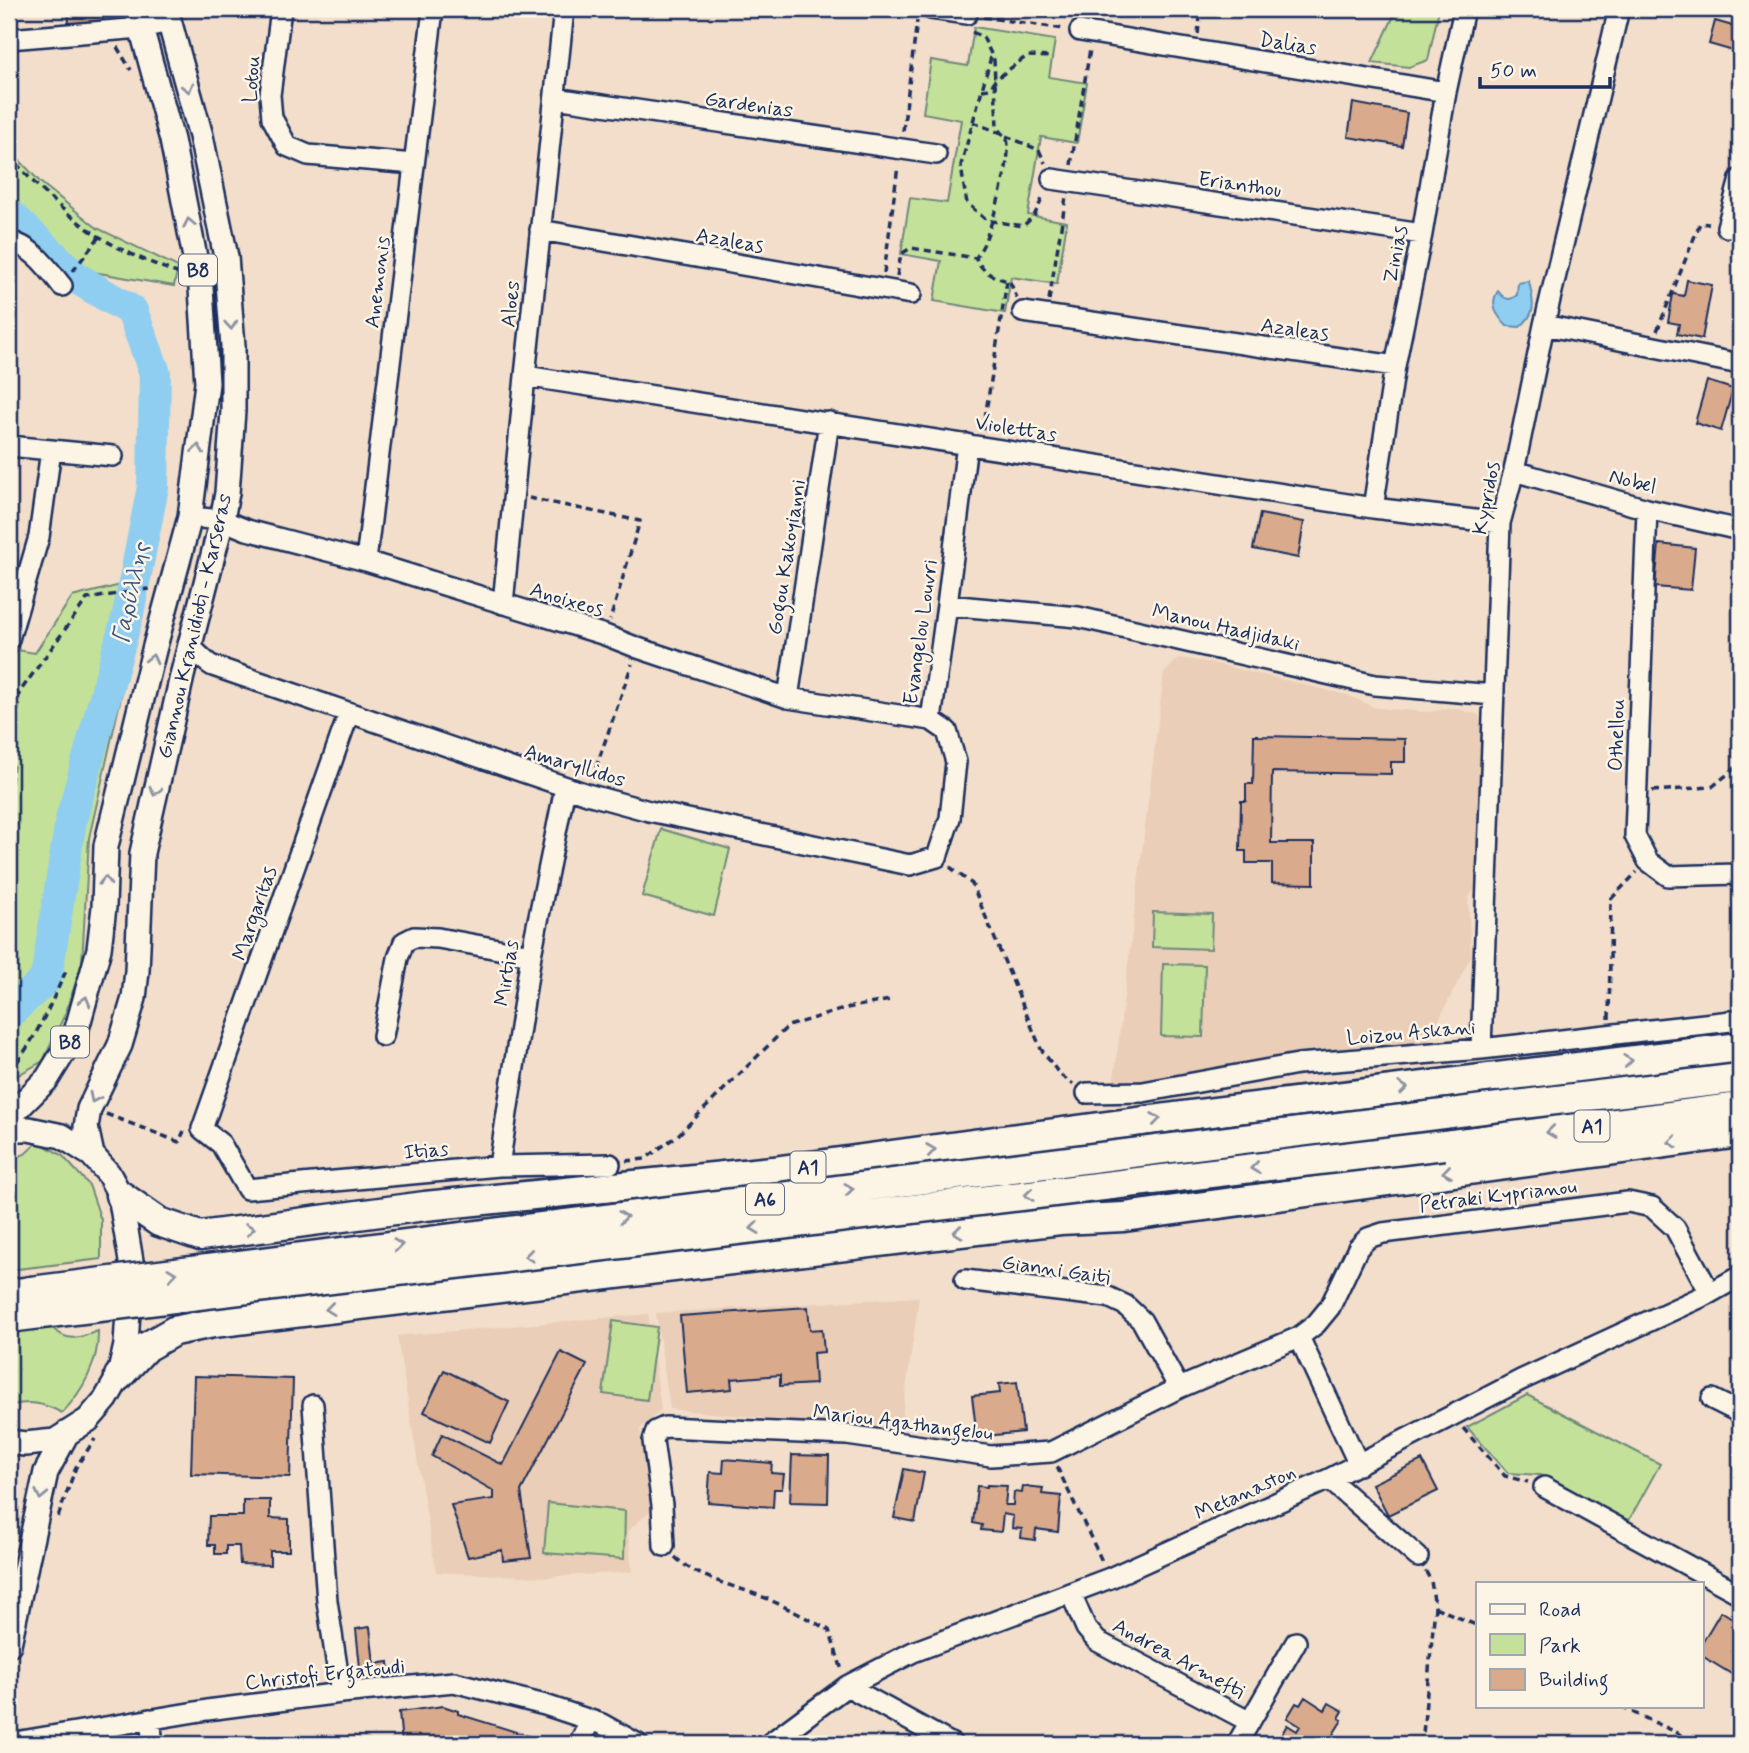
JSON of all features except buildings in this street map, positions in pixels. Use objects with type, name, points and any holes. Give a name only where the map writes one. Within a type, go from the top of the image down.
[{"type":"highway","points":[[1189,1115],[1740,1047]]},
{"type":"highway","name":"A1","points":[[1499,1107],[1740,1078]]},
{"type":"highway","points":[[1189,1115],[1499,1107]]},
{"type":"highway","name":"A6","points":[[21,1305],[1499,1107]]},
{"type":"highway","name":"A1","points":[[1444,1145],[1740,1107]]},
{"type":"highway","name":"A1","points":[[120,1195],[159,1222],[200,1236],[425,1206],[774,1171],[1189,1115]]},
{"type":"highway","points":[[119,1376],[146,1347],[174,1331],[213,1323],[1046,1221],[1124,1217],[1740,1133]]},
{"type":"highway","points":[[1124,1217],[1375,1166],[1444,1145]]},
{"type":"highway","name":"A6","points":[[21,1305],[1444,1145]]},
{"type":"main road","name":"Giannou Kranidioti - Karseras","points":[[92,1155],[86,1127],[89,1110],[121,1045],[134,998],[142,853],[182,676],[222,520],[227,493],[233,411],[233,346],[226,257],[201,136],[168,15]]},
{"type":"main road","name":"Giannou Kranidioti - Karseras","points":[[9,1117],[47,1079],[76,1032],[99,949],[104,907],[106,846],[190,517],[207,383],[201,288],[172,140],[139,18]]},
{"type":"main road","name":"B8","points":[[9,1129],[29,1129],[62,1136],[92,1155],[108,1173],[120,1195],[131,1261],[126,1345],[119,1376],[106,1399],[88,1420],[55,1441],[25,1444],[9,1442]]},
{"type":"main road","name":"B8","points":[[9,1644],[46,1472],[67,1433]]},
{"type":"street","name":"Lotou","points":[[281,9],[270,95],[272,118],[287,146],[308,155],[414,164]]},
{"type":"street","name":"Anemonis","points":[[366,561],[433,9]]},
{"type":"street","name":"Aloes","points":[[503,604],[564,9]]},
{"type":"street","points":[[931,9],[969,15]]},
{"type":"street","name":"Zinias","points":[[1373,508],[1395,366],[1464,9]]},
{"type":"street","name":"Kypridos","points":[[1481,1049],[1500,523],[1619,9]]},
{"type":"street","points":[[9,38],[168,15]]},
{"type":"street","name":"Dalias","points":[[1080,31],[1446,92]]},
{"type":"street","name":"Gardenias","points":[[555,98],[936,155]]},
{"type":"street","name":"Erianthou","points":[[1052,179],[1422,234]]},
{"type":"street","points":[[1727,227],[1740,179]]},
{"type":"street","name":"Azaleas","points":[[540,230],[902,293]]},
{"type":"street","points":[[9,241],[26,248],[43,262],[62,286]]},
{"type":"street","name":"Azaleas","points":[[1023,312],[1395,366]]},
{"type":"street","points":[[1544,325],[1740,364]]},
{"type":"street","name":"Violettas","points":[[525,376],[1373,508],[1500,523]]},
{"type":"street","name":"Gogou Kakoyianni","points":[[788,698],[829,422]]},
{"type":"street","name":"Evangelou Louvri","points":[[937,857],[950,818],[956,762],[947,731],[931,720],[974,445]]},
{"type":"street","points":[[9,446],[113,456]]},
{"type":"street","points":[[9,639],[39,537],[51,450]]},
{"type":"street","name":"Nobel","points":[[1514,471],[1647,509],[1740,530]]},
{"type":"street","name":"Othellou","points":[[1647,509],[1635,836],[1648,862]]},
{"type":"street","name":"Anoixeos","points":[[190,517],[222,520],[247,530],[366,561],[605,635],[788,698],[931,720]]},
{"type":"street","name":"Manou Hadjidaki","points":[[947,605],[1078,617],[1375,685],[1493,695]]},
{"type":"street","name":"Amaryllidos","points":[[190,647],[208,664],[565,788],[649,811],[910,865],[937,857]]},
{"type":"street","points":[[182,676],[198,672],[208,664]]},
{"type":"street","name":"Margaritas","points":[[204,1123],[349,713]]},
{"type":"street","name":"Mirtias","points":[[499,1166],[531,955],[565,788]]},
{"type":"street","points":[[1648,862],[1668,876],[1740,872]]},
{"type":"street","points":[[383,1035],[397,957],[404,942],[414,937],[438,938],[531,955]]},
{"type":"street","name":"Loizou Askani","points":[[1087,1093],[1143,1092],[1298,1064],[1481,1049],[1740,1020]]},
{"type":"street","name":"Itias","points":[[204,1123],[221,1144],[247,1189],[499,1166],[610,1164]]},
{"type":"street","name":"Petraki Kyprianou","points":[[1298,1337],[1317,1324],[1330,1307],[1357,1248],[1368,1238],[1383,1233],[1628,1202],[1652,1207],[1675,1228],[1710,1293]]},
{"type":"street","name":"Metanaston","points":[[769,1744],[847,1686],[913,1652],[1110,1578],[1329,1479],[1521,1380],[1710,1293],[1740,1276]]},
{"type":"street","name":"Gianni Gaiti","points":[[965,1280],[1108,1297],[1125,1305],[1142,1321],[1179,1388]]},
{"type":"street","points":[[1298,1337],[1359,1465]]},
{"type":"street","name":"Mariou Agathangelou","points":[[664,1546],[662,1505],[653,1441],[656,1431],[665,1427],[847,1435],[990,1457],[1051,1452],[1179,1388],[1298,1337]]},
{"type":"street","points":[[1712,1399],[1740,1413]]},
{"type":"street","points":[[313,1405],[327,1601],[341,1693]]},
{"type":"street","points":[[1329,1479],[1418,1558]]},
{"type":"street","points":[[1544,1487],[1740,1594]]},
{"type":"street","name":"Andrea Armefti","points":[[1071,1594],[1086,1628],[1097,1642],[1250,1722]]},
{"type":"street","points":[[1237,1744],[1296,1642]]},
{"type":"street","name":"Christofi Ergatoudi","points":[[9,1744],[150,1719],[341,1693],[454,1682],[545,1704],[602,1724],[638,1744]]},
{"type":"street","points":[[847,1686],[952,1744]]},
{"type":"street","points":[[150,1719],[153,1744]]},
{"type":"street","points":[[579,1744],[590,1721]]},
{"type":"path","points":[[1196,51],[1201,9]]},
{"type":"path","points":[[1000,133],[997,127],[993,60],[983,37],[968,31],[969,15],[1080,31]]},
{"type":"path","points":[[973,122],[1039,149],[1052,179],[1034,216],[1023,226],[986,220],[967,203],[964,187],[961,165],[991,55]]},
{"type":"path","points":[[982,90],[990,89],[995,80],[1027,55],[1052,57]]},
{"type":"path","points":[[1006,136],[1007,163],[992,221],[976,258],[985,272],[1010,282],[1023,312]]},
{"type":"path","points":[[9,154],[42,190],[99,237],[138,258],[182,275]]},
{"type":"path","points":[[1651,346],[1700,223],[1727,227]]},
{"type":"path","points":[[62,286],[99,237]]},
{"type":"path","points":[[902,293],[901,254],[911,248],[976,258]]},
{"type":"path","points":[[974,445],[1007,281]]},
{"type":"path","points":[[514,495],[640,521],[605,635]]},
{"type":"path","points":[[9,807],[19,693],[87,599],[148,589]]},
{"type":"path","points":[[587,794],[638,648]]},
{"type":"path","points":[[1636,793],[1712,787],[1740,764]]},
{"type":"path","points":[[937,857],[972,884],[1041,1049],[1060,1075],[1087,1093]]},
{"type":"path","points":[[1609,1035],[1611,899],[1648,862]]},
{"type":"path","points":[[9,1071],[17,1063],[46,1014],[66,971]]},
{"type":"path","points":[[610,1164],[645,1158],[678,1135],[788,1026],[848,1008],[890,1000]]},
{"type":"path","points":[[103,1112],[179,1142],[193,1110],[204,1123]]},
{"type":"path","points":[[1452,1416],[1505,1476],[1544,1487]]},
{"type":"path","points":[[56,1524],[76,1466],[97,1436]]},
{"type":"path","points":[[1051,1452],[1110,1578]]},
{"type":"path","points":[[664,1546],[682,1564],[770,1600],[829,1630],[847,1686]]},
{"type":"path","points":[[1418,1558],[1431,1581],[1434,1607],[1422,1744]]},
{"type":"path","points":[[1434,1607],[1476,1625]]},
{"type":"path","points":[[1625,1708],[1678,1733],[1691,1744]]},
{"type":"shaded area","points":[[1179,658],[1212,663],[1347,695],[1376,708],[1428,712],[1454,708],[1479,715],[1483,744],[1480,884],[1468,897],[1471,956],[1426,1045],[1300,1055],[1113,1087],[1164,673]]},
{"type":"shaded area","points":[[919,1297],[900,1431],[670,1409],[656,1313]]},
{"type":"shaded area","points":[[648,1314],[661,1410],[640,1429],[651,1510],[628,1531],[632,1572],[546,1577],[436,1572],[397,1336]]},
{"type":"green space","points":[[1397,9],[1439,9],[1428,60],[1409,67],[1372,63]]},
{"type":"green space","points":[[974,27],[1055,40],[1049,77],[1087,83],[1077,143],[1041,137],[1028,215],[1067,222],[1057,284],[1011,277],[1005,313],[934,301],[941,261],[901,254],[910,198],[947,203],[961,120],[923,113],[931,60],[968,66]]},
{"type":"green space","points":[[9,149],[40,182],[97,228],[178,267],[174,286],[53,265],[9,224]]},
{"type":"green space","points":[[141,580],[121,697],[89,838],[82,963],[66,1012],[43,1061],[9,1080],[9,669],[17,650],[35,653],[72,597]]},
{"type":"green space","points":[[661,829],[730,849],[714,916],[642,896]]},
{"type":"green space","points":[[1153,912],[1212,914],[1211,949],[1152,947]]},
{"type":"green space","points":[[1163,964],[1205,965],[1203,1037],[1161,1036]]},
{"type":"green space","points":[[38,1142],[62,1155],[89,1185],[101,1220],[101,1259],[9,1270],[9,1160],[25,1154]]},
{"type":"green space","points":[[613,1321],[657,1327],[647,1400],[603,1394]]},
{"type":"green space","points":[[50,1326],[62,1335],[73,1338],[98,1331],[96,1354],[88,1375],[77,1395],[62,1413],[36,1404],[9,1406],[9,1330]]},
{"type":"green space","points":[[1527,1395],[1660,1464],[1627,1524],[1540,1475],[1508,1473],[1467,1427]]},
{"type":"green space","points":[[548,1503],[625,1511],[624,1559],[544,1553]]},
{"type":"water","points":[[1529,281],[1533,306],[1530,316],[1520,327],[1507,326],[1495,310],[1495,296],[1498,291],[1505,298],[1512,298],[1517,295],[1518,283]]},
{"type":"waterway","name":"Γαρύλλης","points":[[9,214],[78,279],[132,311],[155,373],[153,487],[128,614],[71,820],[46,979],[9,1013]]}]
